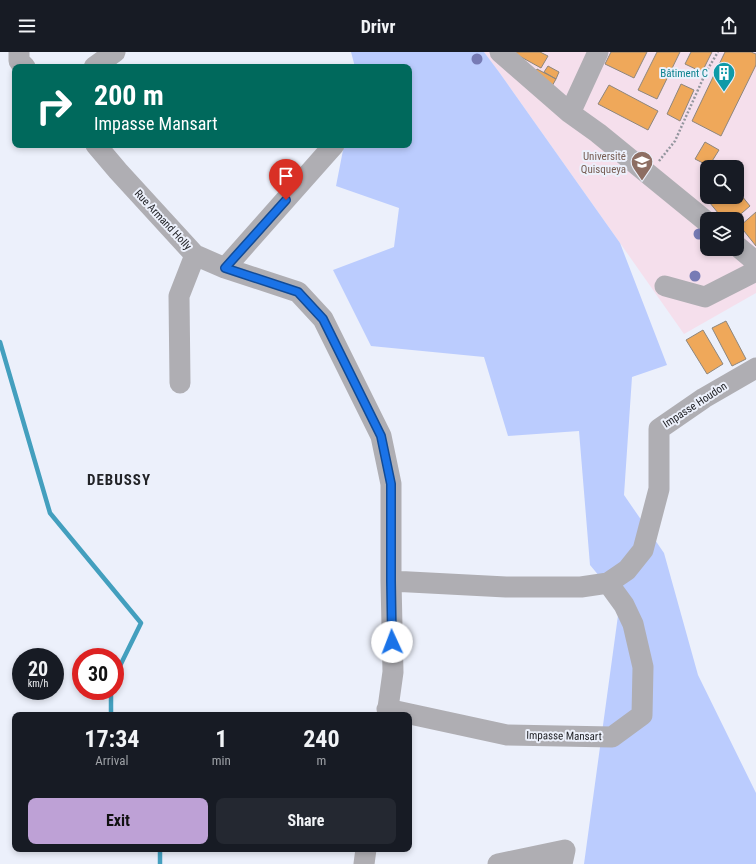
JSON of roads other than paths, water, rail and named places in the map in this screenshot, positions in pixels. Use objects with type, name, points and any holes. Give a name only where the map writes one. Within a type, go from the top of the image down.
[{"type":"street","points":[[19,52],[19,62],[21,64]]},
{"type":"street","points":[[98,64],[115,52]]},
{"type":"street","points":[[500,52],[570,113],[598,133],[700,216]]},
{"type":"street","points":[[570,113],[598,52]]},
{"type":"street","name":"Rue Armand Holly","points":[[99,148],[195,255],[225,268],[298,292],[323,319],[381,436],[391,484],[393,672],[387,712]]},
{"type":"street","points":[[225,268],[331,148]]},
{"type":"street","points":[[744,252],[756,262]]},
{"type":"street","points":[[180,383],[179,296],[195,255]]},
{"type":"street","points":[[665,286],[705,298],[756,271]]},
{"type":"street","name":"Impasse Houdon","points":[[608,583],[627,570],[643,550],[659,489],[659,429],[704,398],[756,368]]},
{"type":"street","points":[[391,581],[506,587],[581,587],[608,583]]},
{"type":"street","name":"Impasse Mansart","points":[[412,717],[507,735],[612,737],[642,715],[643,667],[633,624],[624,605],[608,583]]},
{"type":"street","points":[[498,864],[565,850],[562,864]]},
{"type":"street","points":[[364,864],[366,852]]},
{"type":"waterway","points":[[0,342],[50,513],[141,623],[124,658]]},
{"type":"waterway","points":[[111,700],[111,712]]},
{"type":"waterway","points":[[160,852],[160,864]]},
{"type":"place","name":"Bâtiment C","points":[[724,92]]},
{"type":"place","name":"Université Quisqueya","points":[[642,182]]},
{"type":"district","name":"DEBUSSY","points":[[119,480]]}]
